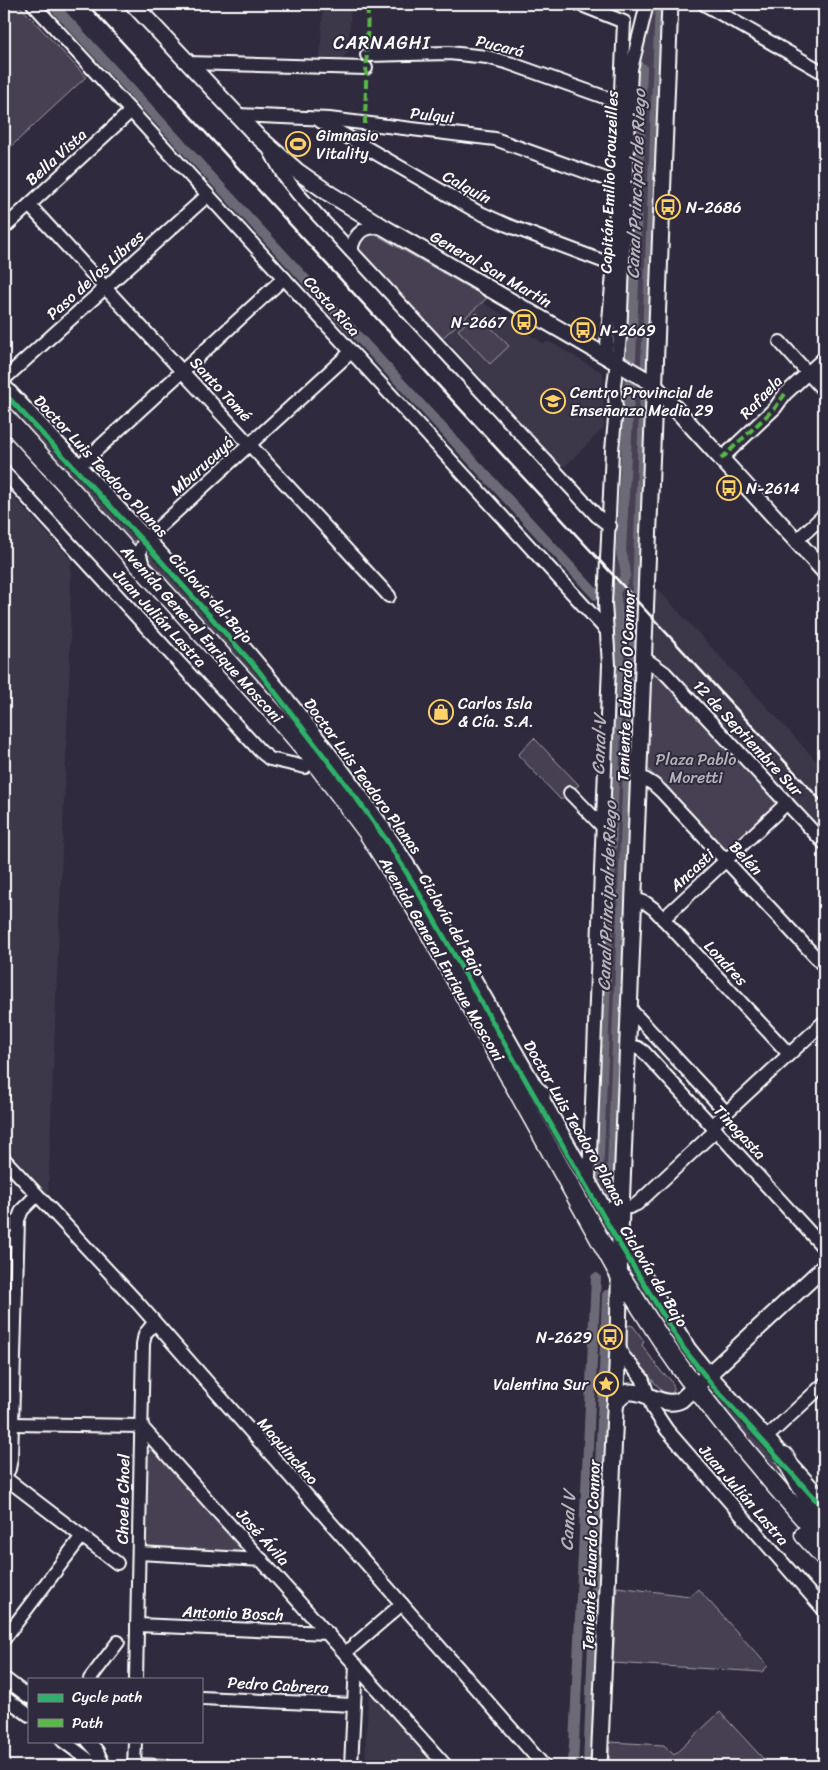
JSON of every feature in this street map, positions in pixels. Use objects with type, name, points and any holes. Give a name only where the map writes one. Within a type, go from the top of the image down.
[{"type":"highway","name":"Avenida General Enrique Mosconi","points":[[4,416],[279,718],[310,755],[366,830],[422,919],[619,1274],[665,1345],[691,1391],[739,1462],[824,1557]]},
{"type":"highway","name":"Avenida General Enrique Mosconi","points":[[4,433],[252,704],[305,767],[354,834],[402,908],[619,1295],[652,1346],[824,1541]]},
{"type":"highway","points":[[511,1080],[528,1083],[541,1095]]},
{"type":"highway","points":[[784,1456],[824,1526]]},
{"type":"main road","name":"General San Martín","points":[[133,4],[268,147],[313,183],[385,228],[644,377],[655,386],[824,571]]},
{"type":"main road","points":[[654,419],[670,4]]},
{"type":"main road","points":[[654,419],[656,413],[663,408],[672,409],[680,413]]},
{"type":"main road","name":"Teniente Eduardo O'Connor","points":[[599,1766],[618,1345],[621,1208],[654,419]]},
{"type":"main road","points":[[615,1406],[619,1398],[626,1393],[635,1392],[671,1403],[678,1402],[824,1267]]},
{"type":"street","name":"Costa Rica","points":[[33,4],[607,631]]},
{"type":"street","points":[[579,4],[624,22],[613,265],[612,360]]},
{"type":"street","name":"Capitán Emilio Crouzeilles","points":[[612,360],[620,337],[631,70],[647,4]]},
{"type":"street","points":[[704,4],[824,73]]},
{"type":"street","name":"Pucará","points":[[367,55],[448,53],[487,57],[509,63],[620,103]]},
{"type":"street","points":[[188,63],[366,68]]},
{"type":"street","name":"Bella Vista","points":[[4,228],[131,111]]},
{"type":"street","name":"Pulqui","points":[[237,115],[315,118],[495,139],[617,183]]},
{"type":"street","name":"Calquín","points":[[315,118],[476,211],[507,225],[613,265]]},
{"type":"street","points":[[268,147],[291,186],[597,516],[610,526]]},
{"type":"street","name":"Paso de los Libres","points":[[4,380],[208,195]]},
{"type":"street","name":"Santo Tomé","points":[[29,205],[389,596]]},
{"type":"street","points":[[351,251],[354,240],[362,231],[371,226],[385,228]]},
{"type":"street","points":[[79,466],[284,278]]},
{"type":"street","points":[[780,342],[824,391]]},
{"type":"street","name":"Mburucuyá","points":[[147,538],[352,352]]},
{"type":"street","name":"Rafaela","points":[[721,459],[771,412],[785,394],[824,358]]},
{"type":"street","name":"Teniente Eduardo O'Connor","points":[[589,1180],[609,665],[605,603],[612,450],[616,409],[612,360]]},
{"type":"street","name":"Doctor Luis Teodoro Planas","points":[[4,385],[147,538],[267,674],[342,770],[386,830],[433,905],[620,1235],[689,1348],[709,1373],[824,1500]]},
{"type":"street","name":"Juan Julián Lastra","points":[[4,472],[260,751],[270,759],[305,767]]},
{"type":"street","points":[[796,541],[824,515]]},
{"type":"street","points":[[147,538],[141,545],[139,552],[140,560],[147,572]]},
{"type":"street","name":"12 de Septiembre Sur","points":[[644,658],[665,673],[824,843]]},
{"type":"street","name":"Belén","points":[[640,776],[661,791],[824,966]]},
{"type":"street","points":[[570,793],[603,827]]},
{"type":"street","name":"Ancasti","points":[[663,919],[787,803]]},
{"type":"street","name":"Londres","points":[[635,899],[650,906],[663,919],[789,1054]]},
{"type":"street","name":"Tinogasta","points":[[630,1009],[726,1112]]},
{"type":"street","points":[[603,1205],[621,1208],[630,1207],[640,1202],[714,1128],[726,1112],[824,1022]]},
{"type":"street","name":"Tinogasta","points":[[628,1045],[644,1052],[824,1248]]},
{"type":"street","points":[[568,1144],[575,1148],[581,1147],[590,1138]]},
{"type":"street","name":"Maquinchao","points":[[4,1159],[138,1303],[544,1766]]},
{"type":"street","points":[[37,1195],[25,1206],[20,1215],[17,1239],[11,1464],[4,1478],[117,1562]]},
{"type":"street","points":[[4,1239],[17,1239]]},
{"type":"street","points":[[619,1274],[622,1266],[628,1261],[634,1261],[640,1268]]},
{"type":"street","name":"Choele Choel","points":[[136,1678],[144,1338],[147,1330],[154,1323]]},
{"type":"street","points":[[618,1345],[623,1356],[642,1378],[647,1396]]},
{"type":"street","points":[[767,1437],[824,1384]]},
{"type":"street","name":"Juan Julián Lastra","points":[[647,1396],[653,1410],[671,1435],[824,1610]]},
{"type":"street","points":[[12,1424],[141,1426]]},
{"type":"street","name":"José Ávila","points":[[141,1426],[446,1766]]},
{"type":"street","points":[[4,1640],[82,1536]]},
{"type":"street","points":[[139,1554],[262,1560]]},
{"type":"street","points":[[345,1653],[402,1604]]},
{"type":"street","name":"Antonio Bosch","points":[[137,1625],[328,1633]]},
{"type":"street","points":[[91,1678],[118,1642]]},
{"type":"street","points":[[351,1766],[356,1665]]},
{"type":"street","points":[[4,1678],[28,1696]]},
{"type":"street","points":[[4,1696],[28,1714]]},
{"type":"street","name":"Pedro Cabrera","points":[[202,1698],[354,1705]]},
{"type":"street","points":[[64,1742],[96,1766]]},
{"type":"street","points":[[89,1742],[97,1751],[104,1766]]},
{"type":"street","points":[[135,1742],[134,1766],[165,1766]]},
{"type":"shaded area","points":[[323,4],[351,4],[348,53],[341,59],[320,58]]},
{"type":"shaded area","name":"Centro Provincial de Enseñanza Media 29","points":[[482,302],[526,328],[527,333],[543,343],[550,342],[603,373],[604,428],[565,466],[560,465],[444,337]]},
{"type":"shaded area","points":[[4,487],[71,559],[70,660],[48,1194],[4,1145]]},
{"type":"shaded area","points":[[651,582],[824,769],[824,840],[652,653]]},
{"type":"shaded area","points":[[373,1695],[436,1766],[365,1766],[368,1697]]},
{"type":"green space","points":[[4,4],[18,4],[86,77],[4,153]]},
{"type":"green space","points":[[652,4],[665,4],[648,369],[646,370],[630,361],[624,352],[636,66]]},
{"type":"green space","points":[[371,234],[380,237],[487,298],[440,340],[359,252],[358,246],[361,240]]},
{"type":"green space","points":[[477,313],[509,346],[490,364],[458,330]]},
{"type":"green space","points":[[624,375],[647,387],[615,1200],[611,1200],[600,1188],[594,1176],[610,611],[619,378]]},
{"type":"green space","points":[[4,391],[137,536],[136,541],[132,542],[128,539],[4,404]]},
{"type":"green space","points":[[151,550],[265,677],[389,841],[524,1075],[519,1077],[297,728],[151,565],[148,557]]},
{"type":"green space","name":"Plaza Pablo Moretti","points":[[655,669],[775,800],[775,806],[727,851],[721,849],[647,768],[650,671]]},
{"type":"green space","points":[[534,738],[579,785],[561,800],[518,755]]},
{"type":"green space","points":[[524,1088],[532,1089],[613,1230],[613,1238],[607,1241]]},
{"type":"green space","points":[[632,1266],[700,1371],[698,1373],[694,1374],[627,1273],[626,1269]]},
{"type":"green space","points":[[629,1325],[633,1326],[644,1341],[642,1345],[663,1374],[671,1380],[674,1388],[672,1393],[668,1395],[664,1393],[627,1352],[627,1328]]},
{"type":"green space","points":[[713,1386],[779,1457],[806,1508],[766,1463],[708,1390],[709,1387]]},
{"type":"green space","points":[[154,1449],[249,1554],[146,1547],[143,1543],[146,1457],[149,1451]]},
{"type":"green space","points":[[617,1587],[690,1596],[698,1589],[768,1666],[762,1672],[613,1663]]},
{"type":"green space","points":[[720,1712],[770,1766],[609,1766],[610,1742],[664,1745],[674,1755]]},
{"type":"waterway","points":[[52,4],[596,595]]},
{"type":"waterway","name":"Canal Principal de Riego","points":[[646,365],[660,4]]},
{"type":"waterway","name":"Canal V","points":[[631,359],[642,68]]},
{"type":"waterway","name":"Canal V","points":[[622,582],[625,574],[621,550],[630,377]]},
{"type":"waterway","name":"Canal Principal de Riego","points":[[635,595],[637,590],[645,386]]},
{"type":"waterway","name":"Canal V","points":[[598,1177],[620,630],[615,592],[619,585]]},
{"type":"waterway","name":"Canal Principal de Riego","points":[[611,1196],[633,641],[629,604],[632,598]]},
{"type":"waterway","name":"Canal V","points":[[573,1766],[596,1278]]},
{"type":"waterway","name":"Canal Principal de Riego","points":[[588,1766],[607,1295]]},
{"type":"railway","points":[[87,4],[824,804]]},
{"type":"marked path","points":[[365,124],[368,4]]},
{"type":"marked path","points":[[721,459],[775,408],[785,394]]},
{"type":"cycle path","name":"Ciclovía del Bajo","points":[[4,393],[151,550],[258,670],[357,799],[387,841],[416,888],[614,1235],[684,1349],[713,1386],[824,1509]]},
{"type":"place","name":"Gimnasio Vitality","points":[[298,144]]},
{"type":"place","name":"N-2686","points":[[668,207]]},
{"type":"place","name":"N-2667","points":[[524,322]]},
{"type":"place","name":"N-2669","points":[[583,330]]},
{"type":"place","name":"Centro Provincial de Enseñanza Media 29","points":[[553,401]]},
{"type":"place","name":"N-2614","points":[[729,488]]},
{"type":"place","name":"Carlos Isla & Cía. S.A.","points":[[441,712]]},
{"type":"place","name":"N-2629","points":[[610,1337]]},
{"type":"place","name":"Valentina Sur","points":[[606,1384]]},
{"type":"district","name":"CARNAGHI","points":[[382,43]]}]
